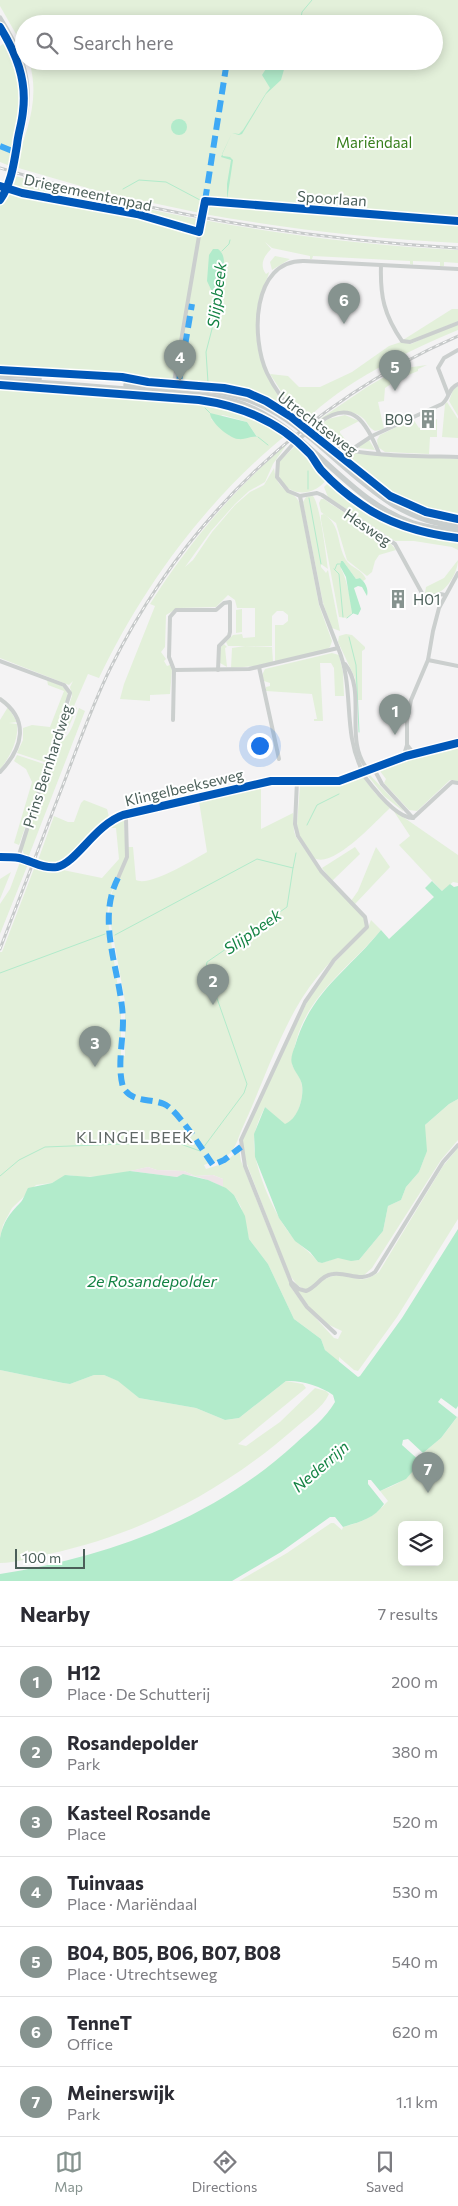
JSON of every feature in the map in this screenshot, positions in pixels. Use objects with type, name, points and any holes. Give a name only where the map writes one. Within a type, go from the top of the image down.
[{"type":"main road","points":[[0,18],[15,44]]},
{"type":"main road","points":[[0,200],[8,184],[27,117],[27,80],[24,70]]},
{"type":"main road","name":"Utrechtseweg","points":[[0,376],[173,390],[221,398],[253,408],[281,425],[366,496],[398,517],[422,526],[458,531]]},
{"type":"main road","name":"Utrechtseweg","points":[[0,380],[222,393],[263,406],[294,425],[385,501],[432,522],[458,526]]},
{"type":"street","points":[[173,390],[205,201]]},
{"type":"street","name":"Utrechtseweg","points":[[458,269],[304,260],[291,262],[281,266],[268,279],[260,305],[259,348],[262,362],[274,386],[291,408],[315,431],[338,446],[351,450],[379,453],[458,457]]},
{"type":"street","points":[[381,264],[380,292],[382,302],[402,342],[410,342],[458,323]]},
{"type":"street","points":[[448,394],[438,368],[444,358],[458,350]]},
{"type":"street","name":"Utrechtseweg","points":[[351,450],[372,436],[442,404],[451,387],[458,384]]},
{"type":"street","name":"Utrechtseweg","points":[[300,496],[288,491],[278,481],[276,464],[294,443],[332,416],[349,414],[361,419],[372,436],[379,453]]},
{"type":"street","name":"Hesweg","points":[[300,496],[317,493],[322,495],[379,531],[395,544],[423,594],[430,597],[440,594],[446,595]]},
{"type":"street","points":[[300,496],[321,604],[344,663],[353,679],[355,730],[358,751],[363,764],[369,771]]},
{"type":"street","points":[[458,573],[435,620],[428,660],[409,707],[407,745],[415,755],[458,743]]},
{"type":"street","points":[[173,720],[174,670],[169,657],[171,614],[180,609],[216,610],[228,601],[231,605],[230,632],[229,636],[219,646],[218,670]]},
{"type":"street","points":[[174,670],[218,670],[259,667],[338,648]]},
{"type":"street","points":[[428,660],[458,666]]},
{"type":"street","name":"Prins Bernhardweg","points":[[0,661],[64,685],[70,693],[18,858]]},
{"type":"street","points":[[344,663],[352,739],[362,770]]},
{"type":"street","points":[[259,667],[279,759]]},
{"type":"street","points":[[0,699],[13,710],[20,725],[20,737],[15,753],[0,772]]},
{"type":"street","name":"Klingelbeekseweg","points":[[0,857],[18,858],[45,867],[61,866],[104,824],[123,815],[265,782],[332,782],[403,758],[407,745]]},
{"type":"street","points":[[374,769],[382,784],[413,818]]},
{"type":"street","points":[[365,777],[389,804],[408,817],[413,818]]},
{"type":"street","points":[[297,781],[296,830],[319,868],[365,917],[367,927],[334,960],[305,1002],[241,1140],[245,1166],[293,1289],[306,1308],[335,1333]]},
{"type":"street","points":[[413,818],[452,782],[458,783]]},
{"type":"street","points":[[118,878],[127,857],[126,819],[123,815]]},
{"type":"street","points":[[291,1282],[298,1289],[306,1290],[331,1274],[362,1278],[375,1272],[443,1162],[458,1145]]},
{"type":"green space","name":"Mariëndaal","points":[[0,0],[458,0],[458,243],[331,233],[204,214],[207,210],[207,205],[201,204],[200,213],[101,192],[15,167],[31,115],[33,89],[31,70],[443,70],[443,15],[15,15],[15,32],[0,6]]},
{"type":"green space","points":[[8,42],[15,58],[15,70],[19,70],[22,86],[21,119],[17,141],[13,150],[0,145],[0,46]]},
{"type":"green space","points":[[0,146],[13,154],[10,166],[0,162]]},
{"type":"green space","points":[[12,175],[123,203],[233,225],[344,241],[458,250],[458,263],[444,262],[444,266],[440,266],[440,262],[413,261],[413,265],[410,264],[410,261],[313,256],[310,259],[310,256],[272,248],[265,242],[271,249],[264,258],[263,264],[266,274],[269,272],[260,296],[257,311],[257,339],[262,364],[283,401],[279,406],[251,392],[225,386],[145,381],[122,376],[0,370],[0,203],[7,193]]},
{"type":"green space","points":[[275,256],[290,259],[272,270],[270,262]]},
{"type":"green space","points":[[452,309],[458,309],[458,321],[410,341],[403,340]]},
{"type":"green space","points":[[453,325],[458,325],[458,330],[377,369],[338,393],[305,421],[292,408],[270,374],[288,376],[299,387],[320,387],[352,372],[389,346],[401,342],[411,344]]},
{"type":"green space","points":[[427,365],[418,369],[418,371],[391,382],[385,388],[384,401],[378,402],[384,429],[375,431],[364,419],[351,412],[337,413],[313,427],[311,425],[367,387],[398,369]]},
{"type":"green space","points":[[0,371],[95,376],[95,379],[0,374]]},
{"type":"green space","points":[[177,384],[227,390],[256,398],[270,405],[299,425],[256,400]]},
{"type":"green space","points":[[458,386],[458,416],[449,401],[453,390]]},
{"type":"green space","points":[[0,388],[185,399],[216,403],[254,415],[286,435],[230,487],[179,546],[136,610],[99,678],[88,674],[74,706],[77,708],[66,733],[61,738],[58,739],[72,696],[70,687],[73,681],[69,685],[0,658]],"holes":[[[223,415],[247,422],[257,437],[230,436],[211,419]]]},
{"type":"green space","points":[[174,394],[209,398],[233,404],[265,418],[224,403],[174,397]]},
{"type":"green space","points":[[447,402],[458,419],[458,438],[442,437],[445,404]]},
{"type":"green space","points":[[345,415],[359,421],[340,431],[350,445],[340,446],[327,439],[315,429],[328,419]]},
{"type":"green space","points":[[413,419],[419,428],[437,419],[437,437],[430,437],[429,454],[385,452],[378,447],[377,440],[380,435]]},
{"type":"green space","points":[[313,431],[349,451],[348,453],[341,454],[311,433]]},
{"type":"green space","points":[[369,440],[375,450],[359,448],[359,446]]},
{"type":"green space","points":[[298,443],[328,469],[329,476]]},
{"type":"green space","points":[[287,444],[273,464],[265,482],[249,491],[235,504],[211,531],[185,567],[193,560],[212,532],[235,505],[250,492],[264,485],[274,468],[278,483],[294,495],[300,504],[319,605],[332,641],[330,647],[326,650],[275,662],[275,625],[283,625],[288,621],[288,615],[283,611],[277,611],[272,616],[272,646],[228,646],[226,642],[233,635],[242,634],[243,638],[255,637],[255,608],[237,608],[235,600],[228,595],[216,607],[178,608],[166,615],[165,647],[161,652],[166,659],[164,661],[167,666],[170,665],[172,670],[170,694],[150,695],[150,701],[120,699],[124,684],[155,606],[150,604],[180,560],[212,519],[248,480]]},
{"type":"green space","points":[[297,444],[328,477],[311,491],[297,492],[290,489],[284,485],[279,476],[279,462]]},
{"type":"green space","points":[[355,453],[458,459],[458,518],[426,511],[401,500],[353,465],[352,455]]},
{"type":"green space","points":[[329,482],[376,518],[419,531],[458,539],[458,550],[452,547],[414,541],[395,541],[328,497],[324,487]]},
{"type":"green space","points":[[312,495],[318,507],[328,569],[321,564],[321,567],[326,573],[328,570],[340,631],[332,628],[323,603],[303,502],[306,497]]},
{"type":"green space","points":[[321,499],[324,499],[381,535],[396,550],[379,555],[372,572],[367,576],[347,560],[336,523],[321,512],[319,503]]},
{"type":"green space","points":[[324,514],[334,524],[346,560],[362,573],[366,579],[363,581],[360,578],[356,579],[343,561],[341,569],[347,584],[352,609],[352,613],[347,618],[339,617],[321,520],[321,515]]},
{"type":"green space","points":[[458,560],[452,579],[443,590],[431,594],[425,593],[426,587],[444,578]]},
{"type":"green space","points":[[242,609],[242,632],[236,633],[236,610]]},
{"type":"green space","points":[[352,635],[365,647],[362,651],[362,700],[356,700],[355,678],[338,642],[339,636]]},
{"type":"green space","points":[[224,644],[227,647],[225,648],[227,667],[220,663],[220,648]]},
{"type":"green space","points":[[245,646],[272,647],[273,662],[231,668],[232,648]]},
{"type":"green space","points":[[332,653],[339,655],[343,672],[344,696],[335,696],[334,668],[331,663],[320,663],[323,721],[314,721],[314,719],[317,719],[312,694],[266,691],[266,687],[270,686],[270,683],[264,681],[262,675],[265,669]]},
{"type":"green space","points":[[47,680],[66,689],[68,696],[47,763],[17,753],[23,740],[23,728],[32,725],[50,727],[64,691],[48,685]]},
{"type":"green space","points":[[8,707],[17,722],[9,723],[17,724],[17,736],[10,754],[0,769],[0,720]]},
{"type":"green space","points":[[79,708],[85,711],[28,858],[24,855],[22,848],[57,743],[62,741],[69,733]]},
{"type":"green space","points":[[458,745],[458,781],[450,780],[417,811],[409,810],[384,783],[386,779],[380,771],[381,769],[402,760]]},
{"type":"green space","points":[[17,755],[47,765],[19,845],[14,843],[32,782],[26,769],[14,761]]},
{"type":"green space","points":[[370,775],[403,811],[384,796],[368,776]]},
{"type":"green space","points":[[362,776],[390,808],[342,851],[322,860],[314,858],[299,835],[297,824],[300,785],[333,786]]},
{"type":"green space","points":[[261,786],[261,829],[293,813],[296,837],[318,868],[365,918],[366,926],[327,965],[302,998],[280,1039],[233,1150],[226,1157],[214,1162],[210,1155],[206,1155],[209,1163],[204,1165],[206,1169],[225,1163],[239,1149],[241,1161],[292,1289],[302,1303],[334,1338],[338,1339],[342,1331],[325,1323],[314,1313],[292,1284],[301,1291],[334,1276],[341,1275],[365,1279],[379,1272],[443,1166],[458,1148],[458,1219],[397,1317],[358,1371],[354,1370],[339,1357],[339,1363],[325,1350],[321,1339],[294,1319],[268,1264],[249,1239],[241,1207],[234,1195],[223,1187],[223,1179],[213,1175],[195,1176],[184,1171],[157,1170],[148,1167],[109,1176],[84,1177],[68,1175],[52,1183],[36,1185],[12,1208],[3,1225],[0,1238],[0,952],[2,952],[35,866],[49,869],[62,867],[63,870],[102,878],[119,859],[116,828],[109,828],[107,824],[121,818],[124,820],[126,857],[109,898],[107,915],[121,1007],[121,1055],[125,1056],[125,1001],[109,914],[112,892],[127,861],[128,847],[133,847],[136,880],[151,880],[172,872],[207,852],[199,801]]},
{"type":"green space","points":[[84,800],[107,809],[109,817],[63,862],[51,865],[37,863],[54,816],[68,822],[74,822]]},
{"type":"green space","points":[[393,810],[458,855],[458,883],[453,882],[442,891],[399,845],[410,836]]},
{"type":"green space","points":[[355,847],[360,854],[332,881],[322,868]]},
{"type":"green space","points":[[376,847],[390,867],[355,904],[351,901],[358,891]]},
{"type":"green space","points":[[20,862],[28,864],[0,934],[0,904],[10,889]]},
{"type":"green space","points":[[11,872],[0,899],[0,879]]},
{"type":"green space","points":[[371,920],[381,930],[333,980],[303,1022],[292,1061],[302,1084],[302,1097],[295,1117],[285,1125],[265,1107],[258,1123],[255,1131],[254,1150],[266,1190],[278,1216],[294,1239],[318,1262],[338,1258],[359,1260],[383,1231],[388,1206],[401,1200],[406,1187],[419,1172],[425,1156],[425,1125],[449,1104],[458,1099],[458,1140],[441,1160],[372,1268],[363,1276],[332,1273],[306,1290],[297,1285],[289,1274],[243,1154],[242,1139],[308,1000],[335,962],[368,928]]},
{"type":"green space","points":[[0,1370],[70,1384],[94,1375],[104,1375],[119,1381],[139,1398],[196,1408],[225,1420],[239,1418],[286,1381],[303,1384],[306,1388],[238,1444],[246,1446],[280,1422],[315,1388],[326,1391],[329,1394],[318,1409],[267,1451],[210,1491],[179,1507],[116,1535],[49,1554],[0,1563]]},
{"type":"green space","points":[[458,1416],[458,1581],[239,1581],[287,1553],[331,1523],[334,1523],[342,1530],[343,1527],[363,1521],[373,1515],[388,1501],[380,1491],[406,1478],[425,1455],[423,1453],[441,1438]]},
{"type":"sand","points":[[148,1167],[157,1170],[184,1171],[195,1176],[213,1175],[223,1179],[223,1187],[194,1176],[182,1175],[177,1177],[130,1171]]},
{"type":"water","points":[[265,70],[284,70],[281,80],[266,94],[242,134],[239,135],[232,133],[239,134],[243,130],[266,93],[270,88],[262,75]]},
{"type":"water","points":[[179,119],[187,127],[179,135],[171,127]]},
{"type":"water","points":[[222,154],[233,160],[227,200],[227,184],[231,160],[221,157]]},
{"type":"water","points":[[213,249],[218,249],[224,259],[223,273],[216,300],[207,281],[209,255]]},
{"type":"water","points":[[216,303],[218,310],[212,330],[211,315]]},
{"type":"water","points":[[210,413],[247,422],[257,437],[241,439],[230,436],[216,425]]},
{"type":"water","points":[[341,561],[343,561],[356,579],[360,578],[362,580],[367,588],[367,596],[362,587],[354,588],[361,609],[358,615],[352,613],[346,577],[340,566]]},
{"type":"water","points":[[432,881],[442,891],[450,884],[454,887],[458,886],[458,1099],[449,1104],[425,1125],[427,1151],[419,1172],[406,1187],[401,1200],[388,1206],[383,1231],[359,1260],[351,1261],[338,1258],[322,1263],[318,1262],[310,1252],[295,1241],[279,1218],[255,1157],[254,1134],[265,1107],[285,1124],[297,1113],[301,1102],[302,1085],[291,1060],[302,1027],[311,1010],[332,983],[381,930],[389,939],[434,897],[425,888]]},
{"type":"water","name":"2e Rosandepolder","points":[[130,1171],[177,1177],[183,1174],[208,1180],[226,1188],[234,1195],[245,1216],[249,1239],[268,1264],[294,1319],[321,1339],[325,1350],[358,1377],[402,1318],[458,1229],[458,1406],[456,1409],[441,1398],[438,1402],[457,1417],[441,1438],[423,1453],[408,1439],[403,1440],[402,1445],[421,1462],[406,1479],[380,1491],[371,1480],[368,1480],[368,1484],[384,1504],[376,1513],[366,1519],[343,1527],[335,1517],[330,1517],[281,1552],[232,1581],[0,1581],[0,1574],[40,1567],[119,1545],[157,1531],[194,1514],[230,1494],[263,1470],[317,1424],[335,1402],[333,1395],[317,1386],[286,1381],[239,1418],[225,1420],[196,1408],[139,1398],[118,1381],[104,1375],[94,1375],[70,1384],[0,1370],[0,1238],[7,1218],[21,1201],[28,1188],[52,1183],[65,1175],[90,1177]]},
{"type":"waterway","name":"Slijpbeek","points":[[302,15],[312,0]]},
{"type":"waterway","points":[[123,189],[139,180],[166,182],[200,200]]},
{"type":"waterway","name":"Slijpbeek","points":[[228,201],[228,206]]},
{"type":"waterway","points":[[210,204],[226,205]]},
{"type":"waterway","name":"Slijpbeek","points":[[222,251],[229,244],[230,240]]},
{"type":"waterway","name":"Slijpbeek","points":[[208,382],[206,352],[212,329]]},
{"type":"waterway","name":"Slijpbeek","points":[[205,408],[210,413]]},
{"type":"waterway","name":"Slijpbeek","points":[[258,437],[268,445]]},
{"type":"waterway","name":"Slijpbeek","points":[[308,471],[308,489]]},
{"type":"waterway","name":"Slijpbeek","points":[[309,498],[321,564]]},
{"type":"waterway","points":[[335,569],[337,564],[341,564]]},
{"type":"waterway","name":"Slijpbeek","points":[[334,569],[339,574],[343,617]]},
{"type":"waterway","points":[[347,618],[353,613]]},
{"type":"waterway","name":"Slijpbeek","points":[[349,637],[356,665],[359,732]]},
{"type":"waterway","name":"Slijpbeek","points":[[307,825],[317,805],[339,794]]},
{"type":"waterway","name":"Slijpbeek","points":[[115,935],[257,859],[293,868],[296,853]]},
{"type":"waterway","name":"Slijpbeek","points":[[203,1148],[244,1093],[247,1084],[206,967],[207,962],[287,907],[293,868]]},
{"type":"waterway","name":"Slijpbeek","points":[[0,973],[105,934]]},
{"type":"waterway","name":"Slijpbeek","points":[[0,1176],[19,1160],[45,1147],[175,1142],[200,1151]]},
{"type":"railway","points":[[0,168],[113,199],[227,222],[342,238],[458,248]]},
{"type":"railway","points":[[0,949],[104,681],[141,613],[175,562],[213,515],[255,471],[301,431],[350,395],[403,363],[458,336]]},
{"type":"marked path","points":[[205,201],[226,70]]},
{"type":"marked path","points":[[0,146],[17,153]]},
{"type":"marked path","points":[[179,381],[192,304]]},
{"type":"marked path","points":[[118,878],[112,895],[109,931],[122,1003],[123,1021],[120,1071],[123,1087],[131,1096],[158,1102],[170,1108],[183,1122],[213,1165],[224,1160],[241,1147]]},
{"type":"cycle path","points":[[0,27],[15,57]]},
{"type":"cycle path","points":[[0,200],[12,174],[22,120],[24,100],[20,70]]},
{"type":"cycle path","name":"Driegemeentenpad","points":[[0,186],[22,193],[137,214],[199,232],[205,201],[458,221]]},
{"type":"cycle path","points":[[0,370],[122,377],[148,382],[224,388],[248,393],[266,401],[290,416],[390,496],[426,512],[458,519]]},
{"type":"cycle path","points":[[0,385],[199,400],[246,411],[273,424],[286,433],[310,454],[321,470],[335,484],[373,512],[408,527],[458,538]]},
{"type":"cycle path","points":[[0,857],[19,858],[42,866],[57,867],[71,859],[104,827],[123,815],[271,781],[339,781],[406,756],[458,743]]},
{"type":"place","name":"TenneT","points":[[344,324]]},
{"type":"place","name":"Tuinvaas","points":[[180,381]]},
{"type":"place","name":"B04, B05, B06, B07, B08","points":[[395,391]]},
{"type":"place","name":"B09","points":[[428,419]]},
{"type":"place","name":"H01","points":[[398,599]]},
{"type":"place","name":"H12","points":[[395,735]]},
{"type":"place","name":"Rosandepolder","points":[[213,1005]]},
{"type":"place","name":"Kasteel Rosande","points":[[95,1067]]},
{"type":"place","name":"Meinerswijk","points":[[428,1493]]},
{"type":"district","name":"KLINGELBEEK","points":[[135,1136]]},
{"type":"water label","name":"Nederrijn","points":[[320,1466]]}]
